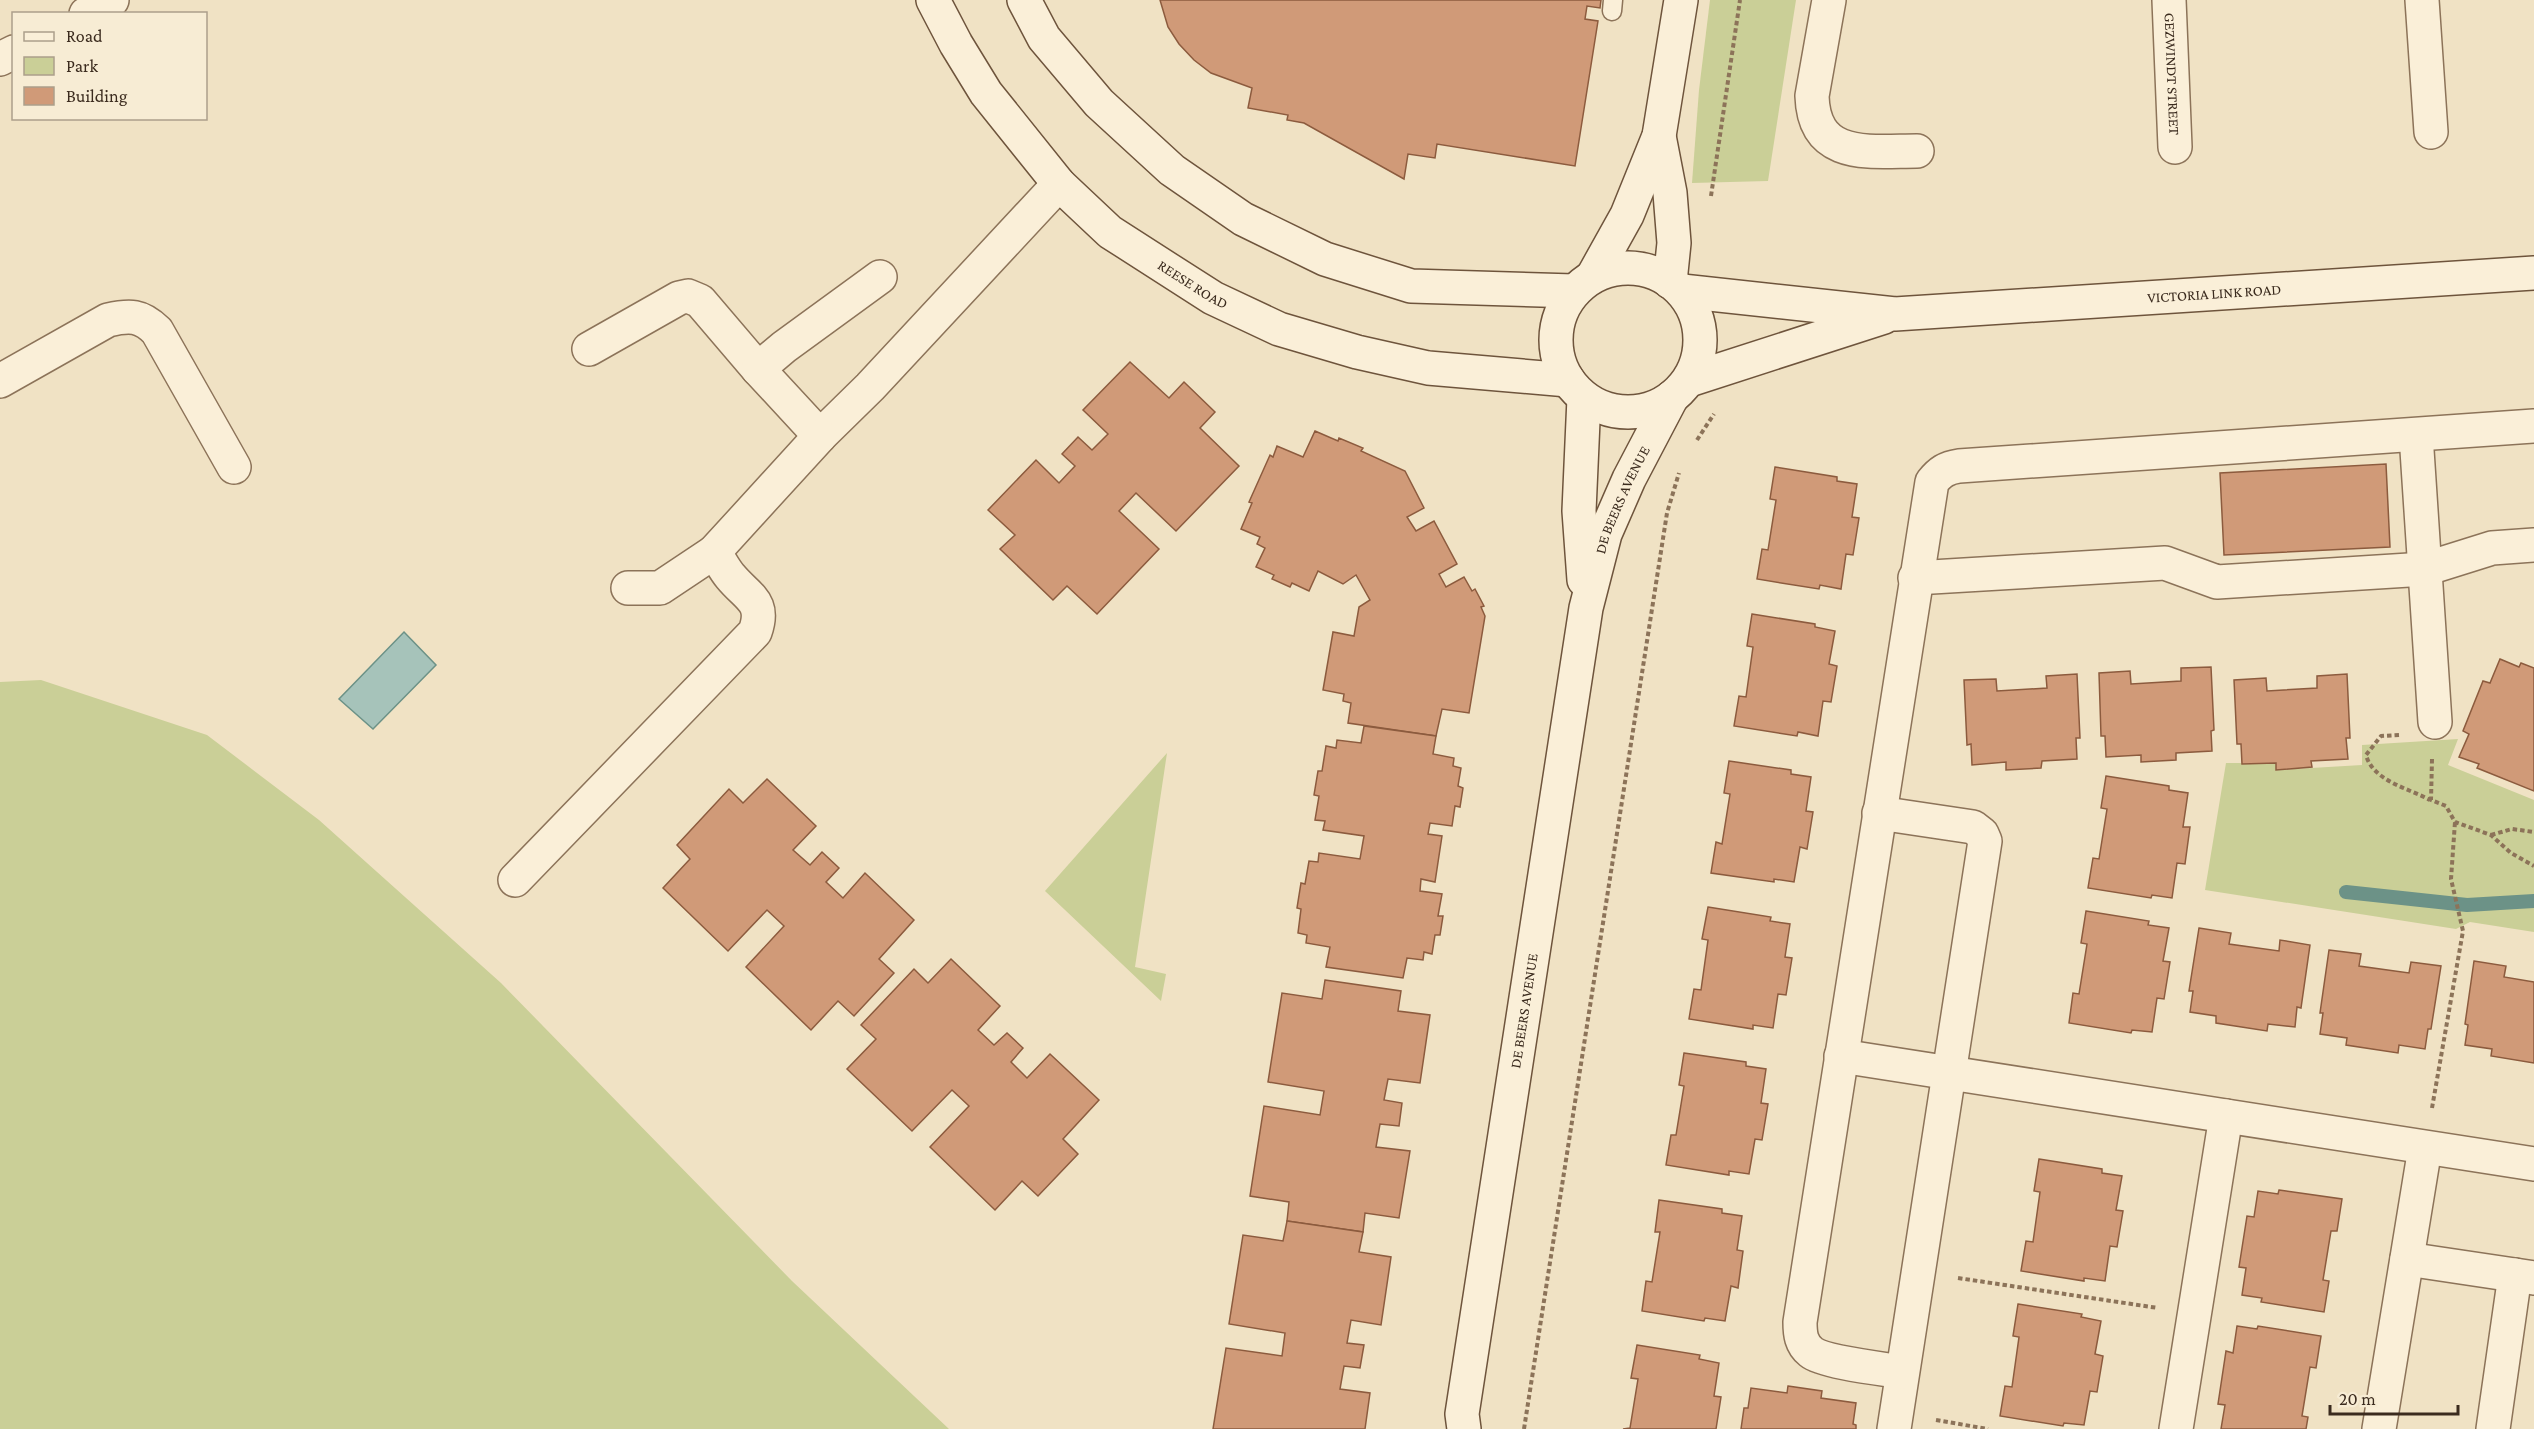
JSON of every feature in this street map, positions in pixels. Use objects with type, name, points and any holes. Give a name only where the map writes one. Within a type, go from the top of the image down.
[{"type":"street","points":[[90,12],[112,0]]},
{"type":"street","name":"REESE ROAD","points":[[933,0],[956,44],[986,93],[1059,184],[1110,232],[1213,298],[1280,329],[1357,352],[1428,368],[1576,389]]},
{"type":"street","points":[[1024,0],[1044,38],[1099,103],[1172,170],[1243,219],[1325,259],[1411,286],[1584,283],[1616,268],[1640,268],[1663,276],[1676,286],[1695,311],[1700,334],[1698,358],[1680,388],[1652,409],[1628,412],[1605,409],[1576,389],[1558,359],[1555,335],[1561,311],[1584,283],[1627,215],[1659,136],[1681,0]]},
{"type":"street","points":[[1828,0],[1812,96],[1814,115],[1823,133],[1842,148],[1854,151],[1917,151]]},
{"type":"street","name":"GEZWINDT STREET","points":[[2169,0],[2175,147]]},
{"type":"street","points":[[2422,0],[2431,132]]},
{"type":"street","points":[[1659,136],[1670,193],[1676,286]]},
{"type":"street","points":[[628,588],[660,588],[714,552],[820,436],[1059,184]]},
{"type":"street","name":"VICTORIA LINK ROAD","points":[[1676,286],[1894,314],[2534,273]]},
{"type":"street","points":[[758,369],[784,346],[880,277]]},
{"type":"street","points":[[589,349],[679,298],[688,296],[700,301],[758,369],[820,436]]},
{"type":"street","name":"VICTORIA LINK ROAD","points":[[1680,388],[1894,314]]},
{"type":"street","points":[[0,381],[108,320],[124,316],[147,321],[157,331],[234,467]]},
{"type":"street","name":"DE BEERS AVENUE","points":[[1459,1424],[1586,608],[1605,534],[1629,479],[1680,388]]},
{"type":"street","name":"DE BEERS AVENUE","points":[[1576,389],[1586,608]]},
{"type":"street","points":[[1902,1372],[1817,1357],[1803,1343],[1800,1333],[1915,578],[1932,482],[1938,474],[1948,468],[2534,426]]},
{"type":"street","points":[[2416,435],[2434,728]]},
{"type":"street","points":[[1915,578],[2165,563],[2217,582],[2425,569],[2492,548],[2534,545]]},
{"type":"street","points":[[514,880],[755,632],[760,616],[755,601],[731,576],[714,552]]},
{"type":"street","points":[[1879,813],[1973,827],[1982,834],[1985,841],[1895,1421]]},
{"type":"street","points":[[1841,1056],[2534,1164]]},
{"type":"street","points":[[2176,1429],[2226,1116]]},
{"type":"street","points":[[2379,1429],[2425,1148]]},
{"type":"street","points":[[2407,1259],[2524,1276],[2493,1429]]},
{"type":"path","points":[[1711,198],[1740,0]]},
{"type":"path","points":[[1696,442],[1715,412]]},
{"type":"path","points":[[1524,1429],[1666,513],[1679,472]]},
{"type":"path","points":[[2425,1148],[2463,932],[2451,879],[2455,822],[2446,806],[2431,800],[2379,776],[2369,767],[2366,755],[2381,736],[2434,728],[2431,800]]},
{"type":"path","points":[[2455,822],[2491,835],[2511,853],[2534,866]]},
{"type":"path","points":[[2491,835],[2512,829],[2528,833],[2534,832]]},
{"type":"path","points":[[1918,1272],[2194,1314]]},
{"type":"path","points":[[1895,1421],[1988,1429]]},
{"type":"green space","points":[[1710,0],[1796,0],[1768,181],[1692,183],[1699,90]]},
{"type":"green space","points":[[41,680],[207,735],[319,820],[501,983],[792,1281],[949,1429],[0,1429],[0,682]]},
{"type":"green space","points":[[2458,739],[2448,765],[2534,800],[2534,932],[2470,922],[2456,929],[2205,890],[2226,763],[2276,763],[2277,770],[2362,765],[2362,745]]},
{"type":"green space","points":[[1167,753],[1135,967],[1166,974],[1161,1001],[1045,891]]},
{"type":"water","points":[[404,632],[436,665],[373,729],[339,699]]},
{"type":"building","points":[[1160,0],[1601,0],[1600,8],[1587,6],[1585,19],[1598,21],[1575,166],[1437,144],[1435,158],[1408,154],[1404,179],[1304,123],[1287,120],[1288,115],[1248,108],[1252,88],[1211,73],[1194,60],[1179,44],[1168,27]]},
{"type":"building","points":[[1130,362],[1169,398],[1184,382],[1215,412],[1200,428],[1239,466],[1176,531],[1136,493],[1119,511],[1159,549],[1097,614],[1067,586],[1053,600],[1000,549],[1015,535],[988,510],[1036,460],[1059,483],[1075,466],[1062,454],[1078,437],[1092,450],[1108,434],[1083,410]]},
{"type":"building","points":[[1315,431],[1363,448],[1361,451],[1405,471],[1424,508],[1407,517],[1416,531],[1434,521],[1457,564],[1439,574],[1446,587],[1464,577],[1472,591],[1475,589],[1484,606],[1481,607],[1485,616],[1469,713],[1442,709],[1436,736],[1348,723],[1351,703],[1343,701],[1344,694],[1323,690],[1333,632],[1354,636],[1359,607],[1370,600],[1356,575],[1343,584],[1318,571],[1309,591],[1292,583],[1290,587],[1272,579],[1274,575],[1256,567],[1265,548],[1257,544],[1260,537],[1241,529],[1252,503],[1249,502],[1270,455],[1273,457],[1277,446],[1303,457]]},
{"type":"building","points":[[2386,464],[2390,547],[2224,555],[2220,473]]},
{"type":"building","points":[[1775,467],[1837,477],[1837,481],[1857,484],[1852,517],[1859,518],[1853,555],[1846,554],[1841,589],[1820,585],[1819,589],[1757,579],[1762,549],[1768,550],[1776,500],[1770,499]]},
{"type":"building","points":[[1752,614],[1815,624],[1815,627],[1835,631],[1829,664],[1837,666],[1831,702],[1823,701],[1818,736],[1798,732],[1797,736],[1734,726],[1739,696],[1746,697],[1753,647],[1747,646]]},
{"type":"building","points":[[2500,659],[2519,667],[2521,663],[2534,668],[2534,791],[2477,768],[2479,764],[2459,757],[2469,734],[2463,731],[2483,681],[2490,683]]},
{"type":"building","points":[[2211,667],[2214,730],[2211,731],[2212,751],[2176,753],[2176,760],[2141,762],[2141,755],[2106,757],[2105,736],[2101,736],[2099,673],[2130,671],[2131,684],[2181,681],[2181,668]]},
{"type":"building","points":[[2077,674],[2080,738],[2076,738],[2077,759],[2042,761],[2041,768],[2006,770],[2006,762],[1972,765],[1971,744],[1967,745],[1964,680],[1996,679],[1997,691],[2047,688],[2046,676]]},
{"type":"building","points":[[2347,674],[2350,738],[2346,738],[2348,759],[2311,761],[2312,767],[2276,770],[2276,763],[2242,764],[2241,744],[2237,744],[2234,680],[2266,678],[2267,691],[2317,688],[2317,676]]},
{"type":"building","points":[[1364,726],[1436,736],[1433,754],[1454,758],[1453,766],[1461,768],[1458,786],[1463,788],[1460,807],[1455,806],[1452,826],[1430,823],[1428,834],[1442,836],[1435,882],[1421,879],[1420,891],[1442,894],[1438,916],[1443,916],[1440,935],[1435,935],[1432,954],[1424,952],[1423,960],[1407,958],[1403,978],[1326,967],[1330,947],[1306,943],[1307,935],[1298,933],[1301,909],[1297,908],[1301,883],[1305,884],[1309,861],[1318,862],[1319,853],[1360,859],[1364,836],[1323,830],[1325,821],[1315,820],[1319,796],[1314,795],[1318,771],[1322,771],[1326,746],[1336,748],[1337,740],[1361,743]]},
{"type":"building","points":[[1729,761],[1791,770],[1791,774],[1811,777],[1806,811],[1813,812],[1807,849],[1800,847],[1794,882],[1774,879],[1774,882],[1711,873],[1716,842],[1722,844],[1730,794],[1724,793]]},
{"type":"building","points":[[2106,776],[2169,786],[2169,790],[2188,793],[2183,827],[2190,827],[2185,864],[2177,863],[2172,898],[2152,895],[2151,898],[2088,888],[2093,858],[2099,859],[2107,809],[2101,808]]},
{"type":"building","points":[[767,779],[816,826],[793,850],[810,865],[822,852],[839,868],[826,882],[843,898],[865,873],[914,920],[879,959],[894,973],[854,1016],[838,1001],[811,1030],[746,967],[784,926],[767,910],[728,951],[663,888],[690,859],[677,845],[729,789],[743,803]]},
{"type":"building","points":[[1708,907],[1771,917],[1770,921],[1790,924],[1785,957],[1792,958],[1786,995],[1778,994],[1773,1028],[1753,1025],[1753,1029],[1689,1019],[1694,989],[1701,990],[1708,940],[1702,939]]},
{"type":"building","points":[[2086,911],[2149,921],[2148,925],[2169,928],[2163,961],[2170,962],[2164,999],[2157,998],[2152,1032],[2132,1030],[2131,1033],[2069,1023],[2073,993],[2079,994],[2087,944],[2081,943]]},
{"type":"building","points":[[2199,928],[2231,933],[2229,944],[2279,951],[2280,940],[2310,945],[2301,1008],[2297,1007],[2295,1027],[2268,1024],[2267,1031],[2216,1023],[2216,1016],[2190,1012],[2193,991],[2189,991]]},
{"type":"building","points":[[2329,950],[2361,954],[2359,966],[2409,973],[2411,962],[2441,966],[2431,1029],[2428,1029],[2425,1049],[2399,1045],[2398,1053],[2346,1045],[2347,1038],[2320,1034],[2323,1013],[2320,1013]]},
{"type":"building","points":[[951,959],[1000,1006],[978,1030],[994,1045],[1007,1033],[1023,1048],[1011,1062],[1027,1078],[1050,1054],[1099,1100],[1063,1139],[1078,1154],[1038,1196],[1022,1181],[995,1210],[930,1147],[969,1106],[952,1090],[912,1131],[847,1069],[876,1039],[861,1025],[914,969],[928,983]]},
{"type":"building","points":[[2474,961],[2506,966],[2504,977],[2534,982],[2534,1063],[2491,1056],[2492,1049],[2465,1045],[2468,1025],[2465,1024]]},
{"type":"building","points":[[1325,980],[1401,991],[1398,1011],[1430,1015],[1420,1083],[1388,1079],[1384,1100],[1402,1103],[1399,1126],[1380,1124],[1376,1147],[1410,1151],[1399,1218],[1365,1213],[1363,1232],[1287,1221],[1289,1202],[1250,1196],[1264,1106],[1320,1115],[1324,1091],[1268,1082],[1282,993],[1322,999]]},
{"type":"building","points":[[1684,1053],[1746,1062],[1746,1066],[1766,1069],[1761,1103],[1768,1104],[1762,1140],[1755,1139],[1749,1174],[1729,1171],[1729,1175],[1666,1165],[1671,1135],[1676,1135],[1684,1086],[1679,1085]]},
{"type":"building","points":[[2039,1159],[2102,1169],[2102,1173],[2122,1176],[2116,1210],[2123,1211],[2117,1247],[2110,1246],[2105,1281],[2084,1278],[2084,1281],[2021,1271],[2026,1241],[2033,1242],[2040,1192],[2034,1191]]},
{"type":"building","points":[[2279,1190],[2342,1199],[2337,1231],[2331,1231],[2323,1280],[2329,1281],[2324,1312],[2261,1302],[2262,1298],[2242,1295],[2246,1268],[2239,1267],[2247,1216],[2254,1217],[2258,1191],[2278,1194]]},
{"type":"building","points":[[1659,1200],[1722,1209],[1722,1213],[1742,1216],[1737,1250],[1743,1251],[1738,1288],[1731,1286],[1725,1321],[1705,1318],[1704,1321],[1642,1311],[1646,1281],[1652,1282],[1660,1232],[1655,1232]]},
{"type":"building","points":[[1287,1221],[1363,1232],[1359,1252],[1391,1257],[1381,1325],[1351,1320],[1347,1343],[1364,1345],[1360,1368],[1344,1366],[1340,1389],[1370,1393],[1365,1429],[1213,1429],[1226,1348],[1282,1356],[1285,1333],[1229,1324],[1243,1235],[1283,1241]]},
{"type":"building","points":[[2018,1304],[2082,1314],[2081,1317],[2101,1321],[2095,1354],[2103,1356],[2097,1392],[2090,1391],[2084,1425],[2064,1423],[2063,1426],[2000,1416],[2005,1386],[2012,1387],[2019,1337],[2013,1336]]},
{"type":"building","points":[[2237,1326],[2257,1329],[2258,1326],[2321,1336],[2316,1368],[2310,1367],[2302,1416],[2308,1417],[2306,1429],[2221,1429],[2225,1405],[2218,1404],[2226,1351],[2233,1353]]},
{"type":"building","points":[[1637,1345],[1700,1355],[1699,1359],[1719,1363],[1714,1396],[1721,1397],[1716,1429],[1623,1429],[1630,1428],[1638,1379],[1631,1378]]},
{"type":"building","points":[[1788,1386],[1822,1391],[1821,1398],[1856,1403],[1853,1424],[1856,1425],[1856,1429],[1741,1429],[1744,1408],[1748,1408],[1751,1388],[1787,1393]]},
{"type":"waterway","points":[[2346,892],[2467,905],[2534,901]]}]
